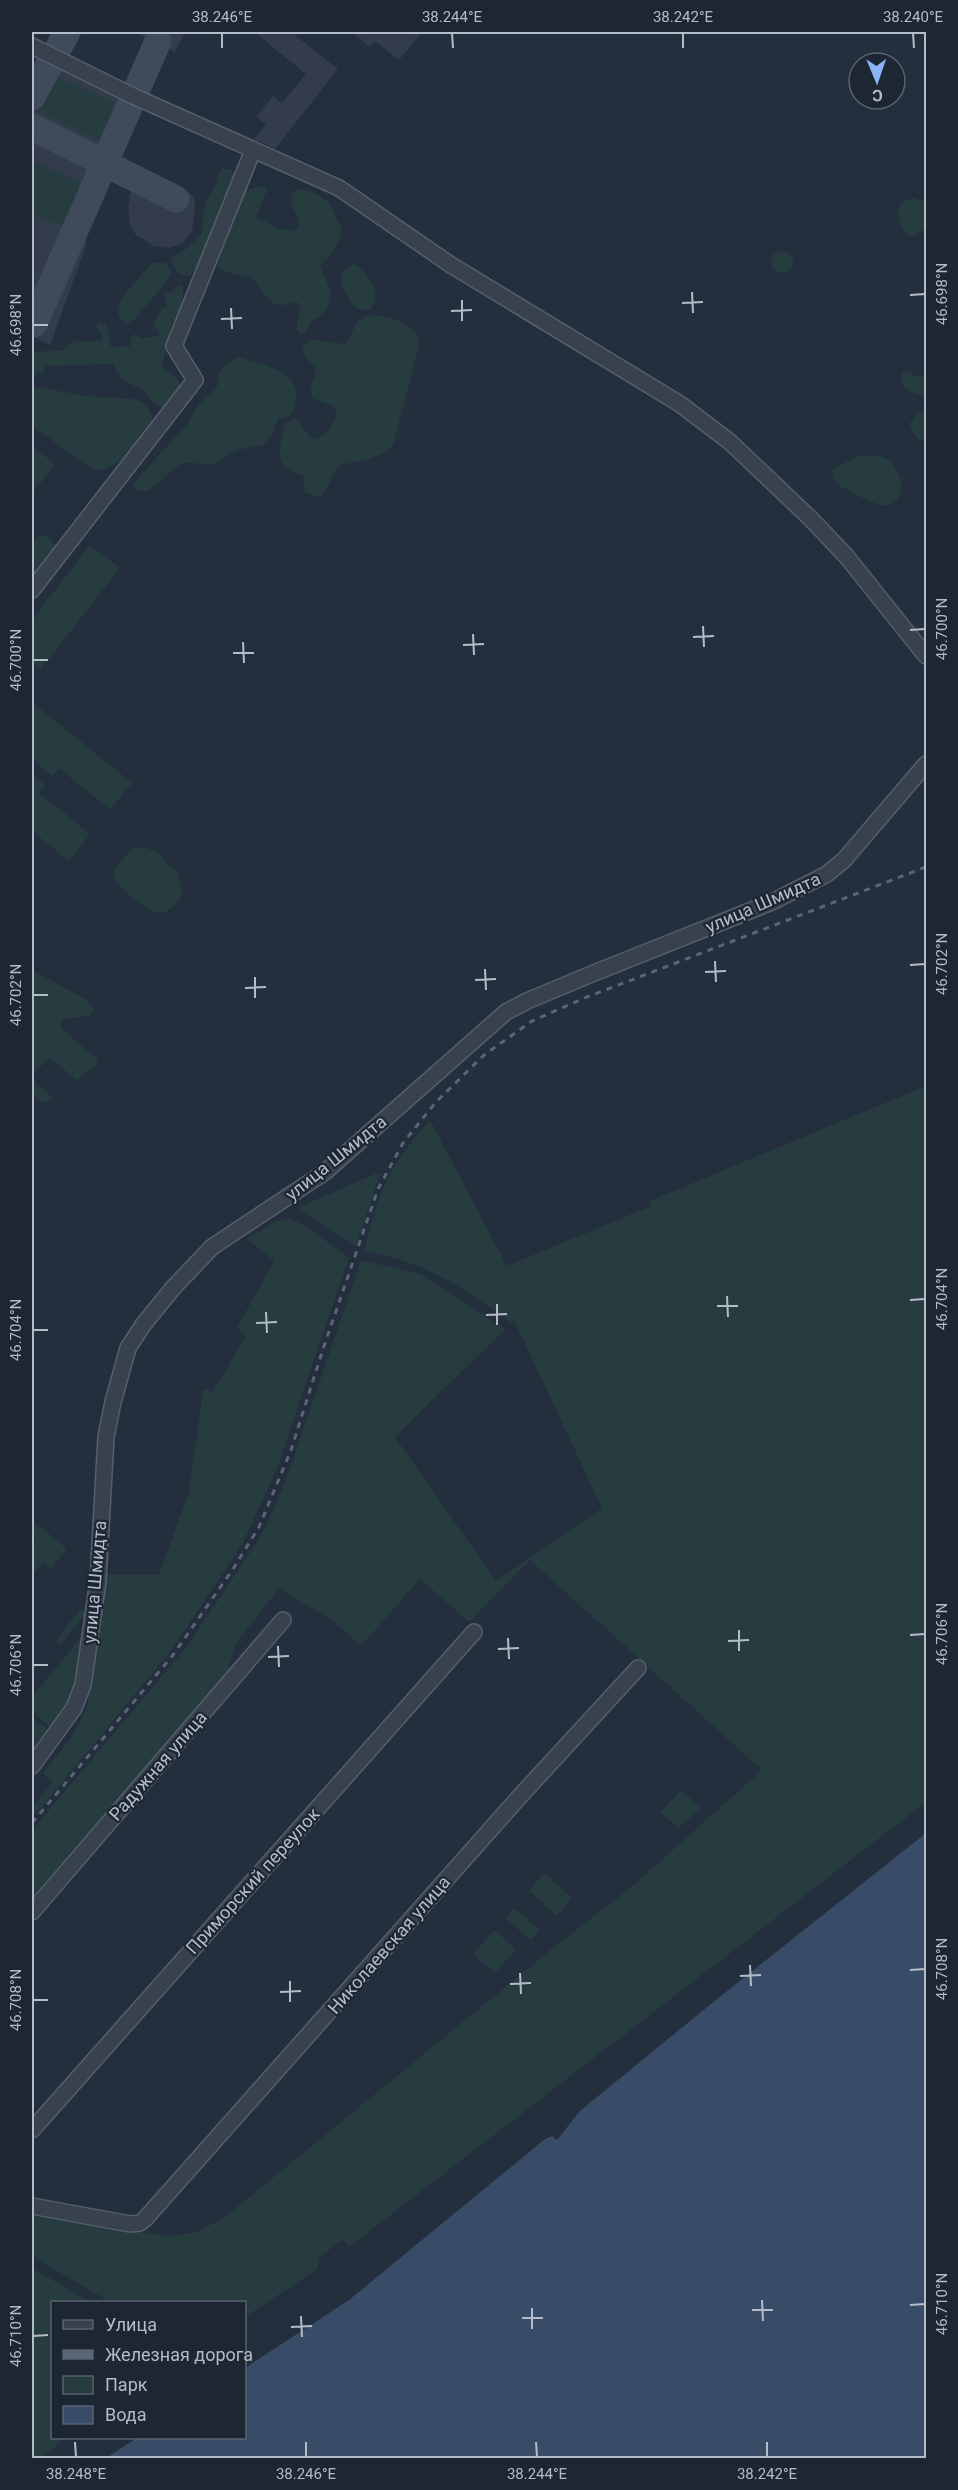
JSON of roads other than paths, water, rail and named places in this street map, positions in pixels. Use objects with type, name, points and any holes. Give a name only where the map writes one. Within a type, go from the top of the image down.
[{"type":"street","points":[[32,46],[133,96],[339,188],[452,265],[648,384],[704,421],[757,466],[812,520],[847,557],[927,656]]},
{"type":"street","points":[[32,590],[195,380],[174,346],[253,150]]},
{"type":"street","name":"улица Шмидта","points":[[32,1766],[74,1708],[83,1685],[98,1581],[106,1437],[124,1355],[143,1325],[173,1288],[212,1247],[325,1172],[506,1012],[526,1001],[772,902],[827,874],[844,860],[927,764]]},
{"type":"street","name":"Радужная улица","points":[[32,1912],[283,1620]]},
{"type":"street","name":"Приморский переулок","points":[[32,2130],[474,1632]]},
{"type":"street","name":"Николаевская улица","points":[[32,2206],[130,2224],[140,2223],[151,2214],[533,1783],[638,1668]]},
{"type":"water","points":[[926,1833],[926,2458],[106,2458],[135,2439],[246,2439],[246,2367],[349,2300],[545,2139],[552,2136],[557,2140],[580,2111]]},
{"type":"railway","points":[[32,1823],[173,1655],[233,1569],[259,1527],[291,1450],[378,1189],[403,1143],[436,1102],[484,1055],[532,1021],[587,997],[926,867]]}]
